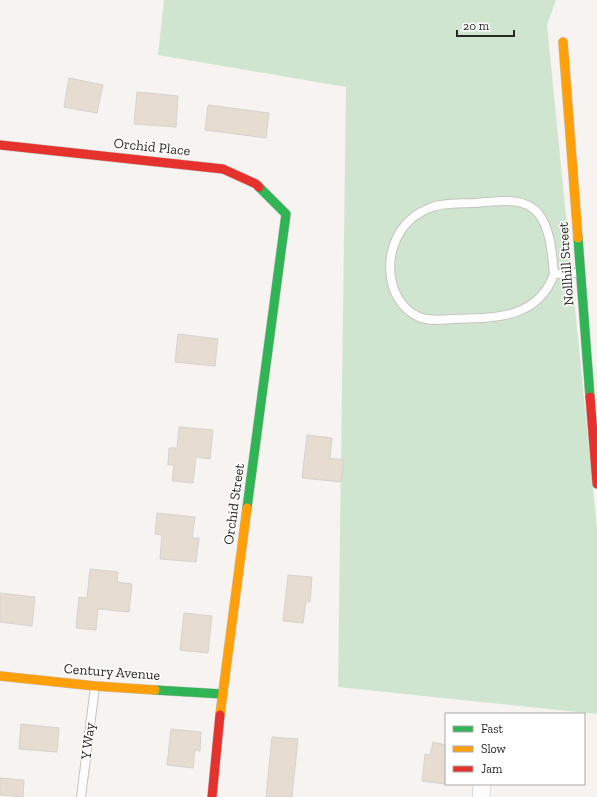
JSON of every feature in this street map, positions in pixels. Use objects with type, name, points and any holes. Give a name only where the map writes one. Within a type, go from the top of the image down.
[{"type":"street","name":"Nollhill Street","points":[[563,42],[597,484]]},
{"type":"street","name":"Orchid Place","points":[[0,145],[223,169],[256,184],[286,214]]},
{"type":"street","name":"Orchid Street","points":[[212,797],[222,694],[286,214]]},
{"type":"street","name":"Century Avenue","points":[[0,676],[95,686],[222,694]]},
{"type":"street","points":[[481,797],[482,785]]},
{"type":"lane","points":[[508,200],[528,206],[537,212],[543,221],[548,236],[554,274],[550,284],[543,294],[535,302],[520,312],[487,318],[428,320],[409,311],[400,303],[395,294],[392,283],[390,261],[394,244],[404,226],[410,220],[428,209],[447,204],[508,200]]},
{"type":"lane","points":[[554,274],[580,273]]},
{"type":"lane","name":"Y Way","points":[[81,797],[95,686]]},
{"type":"green space","points":[[164,0],[556,0],[547,25],[597,529],[597,714],[338,687],[346,87],[158,55]]},
{"type":"building","points":[[69,78],[103,85],[97,113],[64,107]]},
{"type":"building","points":[[137,92],[178,96],[176,127],[134,124]]},
{"type":"building","points":[[208,105],[269,113],[266,138],[205,130]]},
{"type":"building","points":[[178,334],[218,339],[215,366],[175,362]]},
{"type":"building","points":[[179,427],[213,430],[210,459],[196,457],[193,483],[172,481],[174,465],[168,465],[169,448],[177,448]]},
{"type":"building","points":[[307,435],[332,438],[330,458],[344,460],[341,482],[302,478]]},
{"type":"building","points":[[157,513],[195,517],[192,538],[199,538],[196,562],[160,559],[162,535],[155,534]]},
{"type":"building","points":[[90,569],[118,572],[117,582],[132,584],[129,612],[98,609],[96,630],[76,628],[79,597],[87,598]]},
{"type":"building","points":[[288,575],[312,577],[310,602],[306,601],[303,623],[283,621]]},
{"type":"building","points":[[0,593],[35,597],[32,626],[0,622]]},
{"type":"building","points":[[184,613],[212,616],[208,653],[180,650]]},
{"type":"building","points":[[21,724],[59,728],[57,752],[19,749]]},
{"type":"building","points":[[171,729],[201,732],[200,751],[195,750],[193,768],[167,765]]},
{"type":"building","points":[[272,737],[298,739],[292,797],[266,797]]},
{"type":"building","points":[[433,742],[445,745],[445,784],[422,781],[425,754],[430,755]]},
{"type":"building","points":[[0,778],[24,780],[23,797],[0,795]]},
{"type":"traffic: fast","points":[[247,508],[286,214],[259,187]]},
{"type":"traffic: fast","points":[[578,238],[590,397]]},
{"type":"traffic: fast","points":[[155,690],[222,694]]},
{"type":"traffic: slow","points":[[563,42],[578,238]]},
{"type":"traffic: slow","points":[[220,715],[247,508]]},
{"type":"traffic: slow","points":[[0,676],[95,686],[155,690]]},
{"type":"traffic: jam","points":[[0,145],[223,169],[256,184],[259,187]]},
{"type":"traffic: jam","points":[[590,397],[597,484]]},
{"type":"traffic: jam","points":[[212,797],[220,715]]}]
